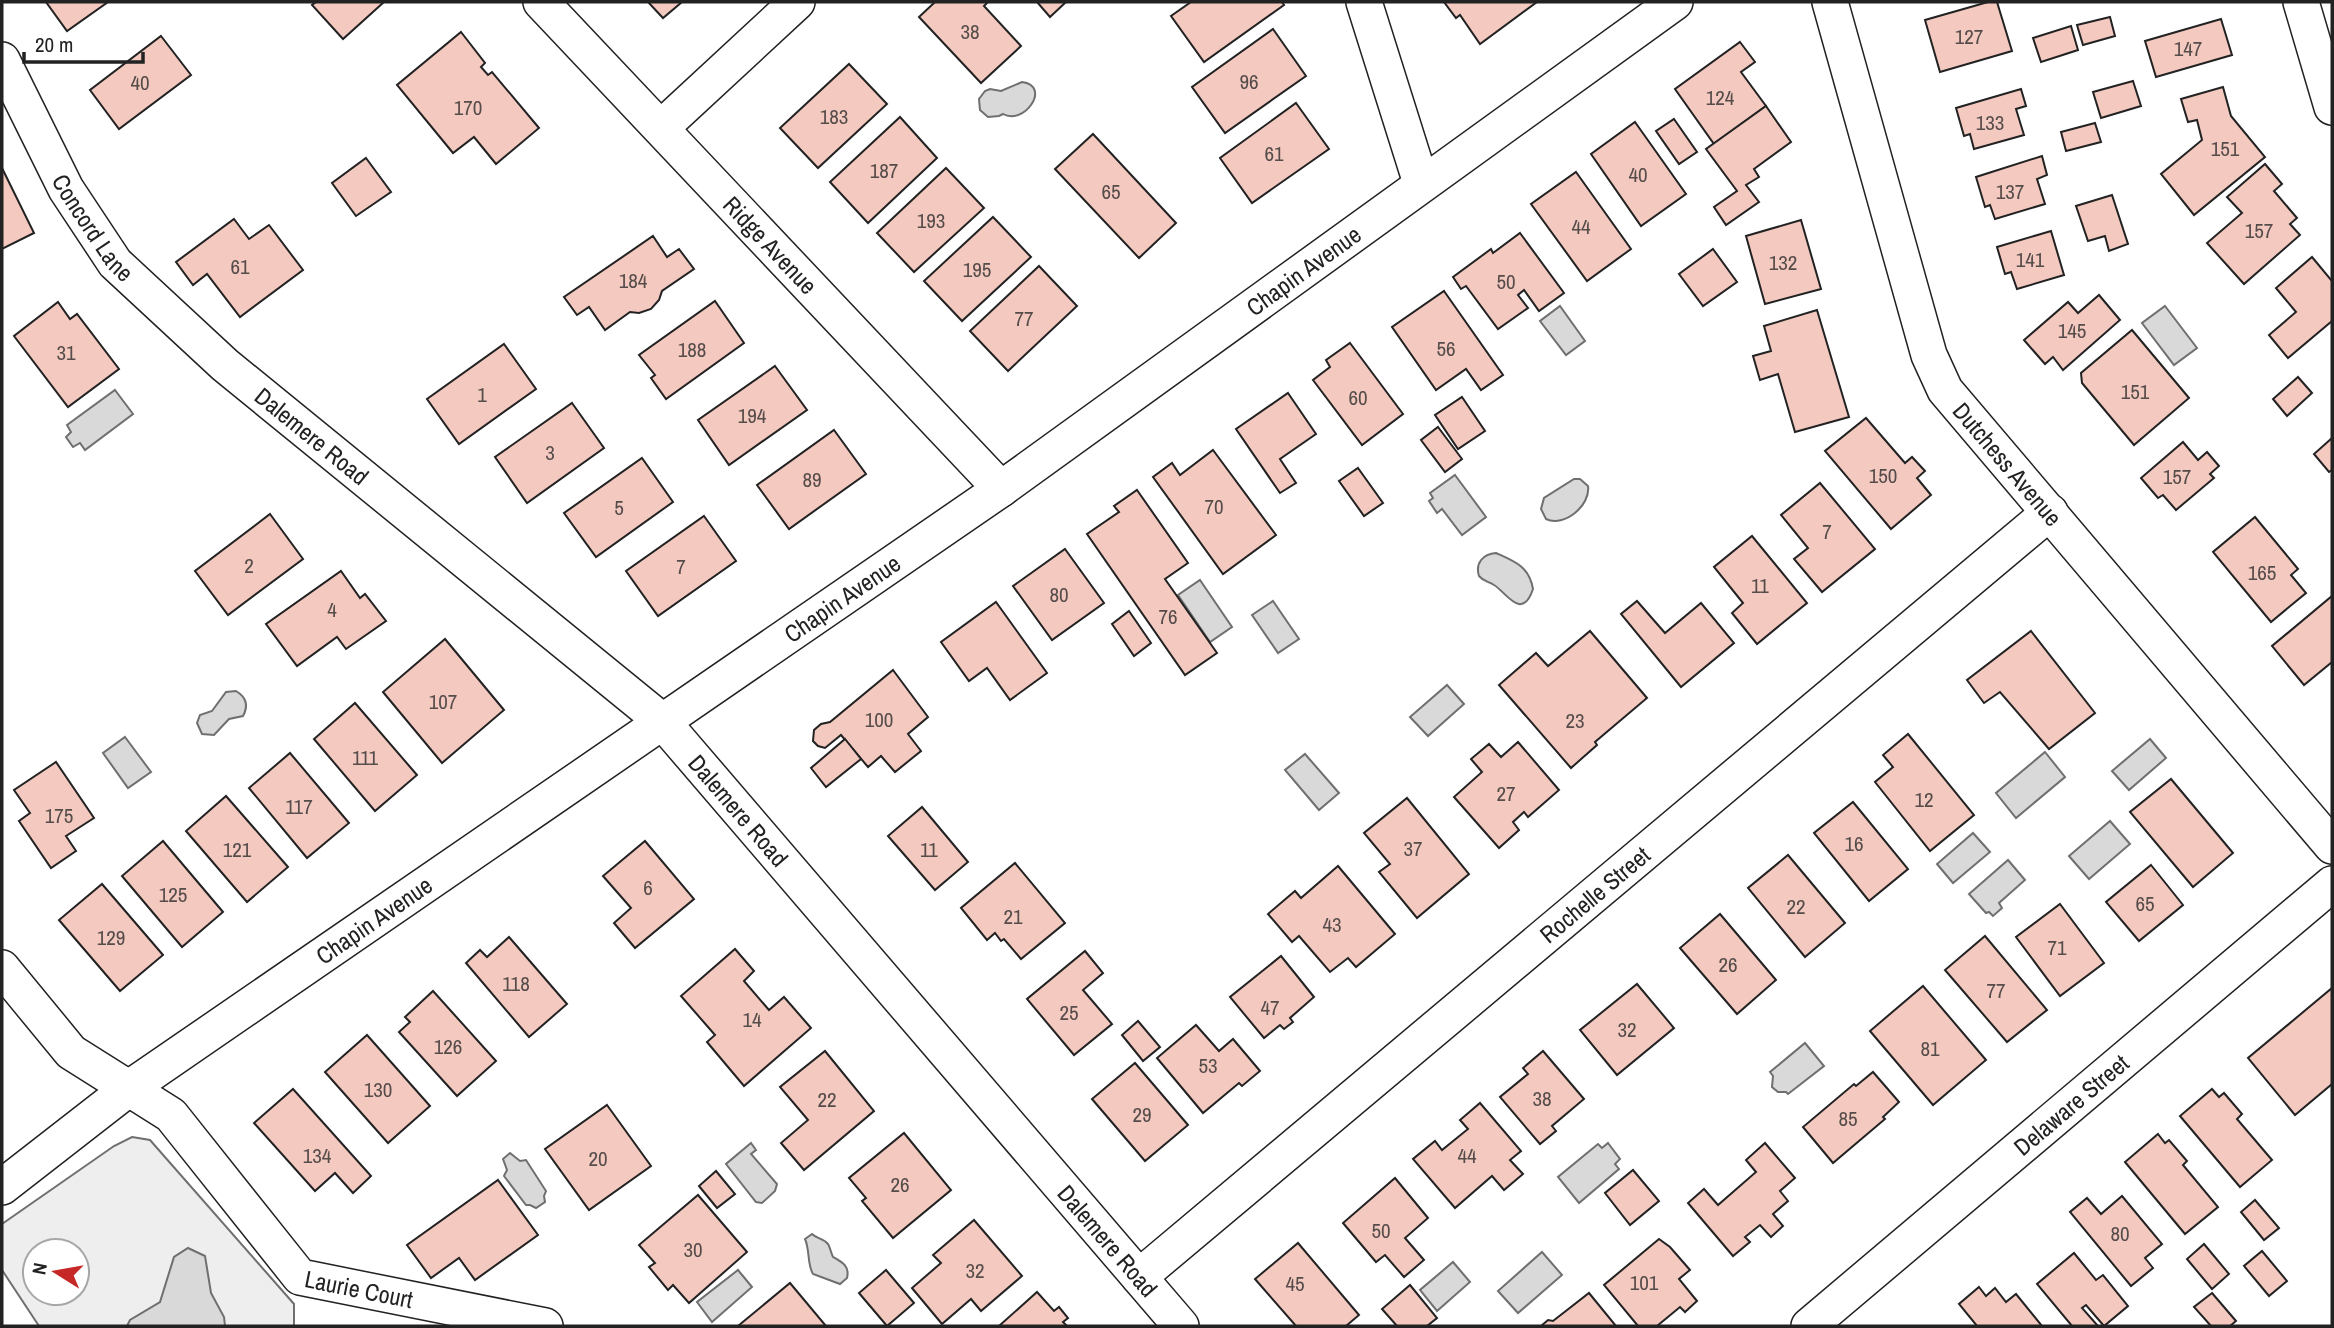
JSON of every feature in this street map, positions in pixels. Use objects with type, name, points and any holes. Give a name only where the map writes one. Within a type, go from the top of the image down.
[{"type":"street","name":"Ridge Avenue","points":[[541,2],[1001,489]]},
{"type":"street","points":[[662,128],[797,2]]},
{"type":"street","points":[[1364,2],[1421,183]]},
{"type":"street","name":"Chapin Avenue","points":[[2,1187],[128,1089],[1001,489],[1675,2]]},
{"type":"street","name":"Dutchess Avenue","points":[[1830,2],[1930,355],[1945,390],[2332,846]]},
{"type":"street","points":[[2301,2],[2332,107]]},
{"type":"street","name":"Concord Lane","points":[[2,60],[66,189],[115,263],[225,365]]},
{"type":"street","name":"Dalemere Road","points":[[225,365],[662,721],[1181,1326]]},
{"type":"street","name":"Rochelle Street","points":[[1139,1277],[2050,512]]},
{"type":"street","name":"Delaware Street","points":[[1809,1326],[2332,884]]},
{"type":"street","name":"Laurie Court","points":[[2,968],[71,1052],[171,1115],[300,1277],[545,1326]]},
{"type":"shaded area","points":[[1022,82],[1031,85],[1035,90],[1035,97],[1032,104],[1019,115],[988,117],[980,110],[979,99],[985,91],[1001,91]]},
{"type":"shaded area","points":[[1560,306],[1585,341],[1566,355],[1540,321]]},
{"type":"shaded area","points":[[2165,306],[2197,348],[2174,365],[2142,323]]},
{"type":"shaded area","points":[[115,390],[133,414],[85,450],[80,443],[73,447],[66,437],[71,432],[67,425]]},
{"type":"shaded area","points":[[1455,475],[1486,517],[1462,535],[1442,509],[1437,513],[1429,501],[1433,498],[1430,493]]},
{"type":"shaded area","points":[[1574,479],[1580,479],[1588,486],[1588,493],[1581,507],[1568,518],[1553,521],[1546,519],[1541,509],[1544,498]]},
{"type":"shaded area","points":[[1496,553],[1515,562],[1528,575],[1533,589],[1524,603],[1514,602],[1479,576],[1478,567],[1481,560]]},
{"type":"shaded area","points":[[1200,580],[1232,627],[1210,642],[1178,595]]},
{"type":"shaded area","points":[[1273,601],[1299,639],[1278,653],[1252,615]]},
{"type":"shaded area","points":[[1447,685],[1464,704],[1428,736],[1410,717]]},
{"type":"shaded area","points":[[236,691],[246,702],[243,716],[229,719],[214,735],[202,734],[197,723],[200,715],[212,711],[226,692]]},
{"type":"shaded area","points":[[125,737],[151,772],[128,788],[103,753]]},
{"type":"shaded area","points":[[2150,739],[2166,758],[2129,790],[2112,771]]},
{"type":"shaded area","points":[[2045,752],[2065,777],[2016,818],[1996,793]]},
{"type":"shaded area","points":[[1305,754],[1339,793],[1319,810],[1285,770]]},
{"type":"shaded area","points":[[2110,821],[2130,844],[2089,879],[2069,856]]},
{"type":"shaded area","points":[[1973,833],[1990,852],[1953,883],[1937,864]]},
{"type":"shaded area","points":[[2008,860],[2025,880],[1999,903],[2002,908],[1993,916],[1989,912],[1986,913],[1969,894]]},
{"type":"shaded area","points":[[1805,1043],[1824,1066],[1788,1094],[1778,1092],[1772,1087],[1773,1076],[1770,1072]]},
{"type":"shaded area","points":[[132,1137],[150,1140],[294,1304],[294,1326],[39,1326],[26,1307],[91,1307],[91,1237],[21,1237],[21,1299],[2,1270],[2,1224],[114,1146]]},
{"type":"shaded area","points":[[751,1143],[756,1150],[751,1154],[777,1184],[775,1191],[762,1203],[756,1202],[726,1164]]},
{"type":"shaded area","points":[[1608,1143],[1620,1159],[1615,1164],[1619,1169],[1579,1203],[1558,1177],[1598,1144],[1602,1148]]},
{"type":"shaded area","points":[[510,1153],[520,1161],[526,1160],[546,1191],[545,1202],[536,1208],[526,1205],[504,1176],[507,1170],[503,1159]]},
{"type":"shaded area","points":[[812,1234],[826,1242],[833,1257],[846,1267],[847,1278],[840,1284],[813,1274],[805,1239]]},
{"type":"shaded area","points":[[188,1248],[205,1256],[211,1293],[224,1317],[225,1326],[127,1326],[130,1320],[160,1302],[174,1257]]},
{"type":"shaded area","points":[[1542,1252],[1562,1275],[1518,1313],[1498,1291]]},
{"type":"shaded area","points":[[1453,1262],[1470,1282],[1437,1311],[1420,1290]]},
{"type":"shaded area","points":[[738,1270],[752,1287],[712,1322],[697,1302]]},
{"type":"building","points":[[46,2],[108,2],[67,31]]},
{"type":"building","points":[[316,2],[384,2],[343,39],[312,5]]},
{"type":"building","points":[[648,2],[682,2],[663,18]]},
{"type":"building","points":[[935,2],[988,2],[984,6],[1021,46],[981,83],[919,17]]},
{"type":"building","points":[[1037,2],[1066,2],[1050,17]]},
{"type":"building","points":[[1191,2],[1282,2],[1284,5],[1204,62],[1171,16]]},
{"type":"building","points":[[1444,2],[1537,2],[1480,44],[1460,15],[1456,18]]},
{"type":"building","points":[[1988,2],[1997,2],[2012,51],[1940,72],[1925,20]]},
{"type":"building","points":[[2110,17],[2115,36],[2083,45],[2077,25]]},
{"type":"building","points":[[2221,19],[2232,55],[2156,77],[2145,41]]},
{"type":"building","points":[[2071,26],[2078,50],[2041,62],[2033,38]]},
{"type":"building","points":[[1273,29],[1306,76],[1225,133],[1192,87]]},
{"type":"building","points":[[461,32],[485,63],[481,67],[488,75],[492,72],[539,128],[496,164],[474,137],[453,153],[397,85]]},
{"type":"building","points":[[161,36],[191,75],[119,129],[90,90]]},
{"type":"building","points":[[1740,42],[1755,62],[1741,72],[1766,106],[1714,144],[1675,89]]},
{"type":"building","points":[[849,64],[887,104],[818,168],[780,128]]},
{"type":"building","points":[[2133,81],[2141,106],[2101,118],[2093,92]]},
{"type":"building","points":[[2223,87],[2231,116],[2265,157],[2194,215],[2161,174],[2202,140],[2197,120],[2188,122],[2181,99]]},
{"type":"building","points":[[2021,89],[2026,106],[2016,109],[2024,135],[1974,149],[1970,134],[1964,136],[1956,108]]},
{"type":"building","points":[[1296,103],[1329,149],[1252,203],[1220,158]]},
{"type":"building","points":[[1766,106],[1791,142],[1754,169],[1759,177],[1746,185],[1759,202],[1726,225],[1714,207],[1737,191],[1706,149]]},
{"type":"building","points":[[900,117],[937,158],[868,223],[830,182]]},
{"type":"building","points":[[1674,119],[1697,152],[1679,164],[1656,131]]},
{"type":"building","points":[[1635,122],[1686,194],[1641,226],[1591,154]]},
{"type":"building","points":[[2095,123],[2101,142],[2066,151],[2061,132]]},
{"type":"building","points":[[1093,134],[1176,223],[1139,258],[1055,169]]},
{"type":"building","points":[[2042,156],[2047,175],[2037,179],[2045,204],[1995,219],[1990,205],[1985,207],[1976,177]]},
{"type":"building","points":[[366,158],[391,192],[356,216],[332,183]]},
{"type":"building","points":[[2265,164],[2282,184],[2274,191],[2297,218],[2290,224],[2300,235],[2244,284],[2207,243],[2242,213],[2227,197]]},
{"type":"building","points":[[2,168],[34,233],[2,249]]},
{"type":"building","points":[[946,168],[984,208],[914,272],[877,233]]},
{"type":"building","points":[[1576,172],[1631,249],[1587,281],[1531,204]]},
{"type":"building","points":[[2112,195],[2128,244],[2109,251],[2105,236],[2088,241],[2076,206]]},
{"type":"building","points":[[993,217],[1031,257],[962,321],[924,281]]},
{"type":"building","points":[[234,219],[249,239],[269,225],[303,270],[240,317],[207,274],[193,285],[176,262]]},
{"type":"building","points":[[1801,220],[1821,289],[1765,304],[1746,236]]},
{"type":"building","points":[[2051,231],[2064,275],[2017,289],[2011,272],[2005,274],[1997,247]]},
{"type":"building","points":[[1520,233],[1564,293],[1539,311],[1524,290],[1518,295],[1528,308],[1498,329],[1466,286],[1461,289],[1453,277],[1491,249],[1493,253]]},
{"type":"building","points":[[653,236],[667,257],[679,249],[694,269],[662,291],[659,300],[651,309],[639,313],[630,312],[605,330],[589,307],[577,315],[564,297]]},
{"type":"building","points":[[1713,249],[1737,282],[1703,306],[1679,274]]},
{"type":"building","points":[[2312,257],[2332,281],[2332,321],[2288,358],[2269,335],[2296,312],[2276,288]]},
{"type":"building","points":[[1039,266],[1077,306],[1008,371],[970,331]]},
{"type":"building","points":[[1444,291],[1503,375],[1481,390],[1466,369],[1436,390],[1392,327]]},
{"type":"building","points":[[2099,295],[2120,320],[2063,370],[2053,357],[2045,364],[2024,340],[2068,302],[2078,313]]},
{"type":"building","points":[[715,301],[744,343],[666,399],[651,378],[655,375],[639,355]]},
{"type":"building","points":[[58,302],[70,319],[77,314],[119,369],[68,407],[14,336]]},
{"type":"building","points":[[1817,310],[1849,417],[1795,432],[1778,374],[1760,380],[1753,356],[1771,351],[1764,326]]},
{"type":"building","points":[[2132,330],[2189,398],[2134,445],[2082,383],[2081,373]]},
{"type":"building","points":[[1350,343],[1403,414],[1362,445],[1313,380],[1330,367],[1326,360]]},
{"type":"building","points":[[504,344],[536,389],[459,444],[427,399]]},
{"type":"building","points":[[775,366],[807,410],[729,465],[698,420]]},
{"type":"building","points":[[2298,377],[2312,393],[2287,416],[2273,399]]},
{"type":"building","points":[[1288,393],[1316,434],[1280,459],[1296,483],[1280,493],[1236,429]]},
{"type":"building","points":[[1462,397],[1485,431],[1458,449],[1435,415]]},
{"type":"building","points":[[572,403],[604,448],[527,503],[495,457]]},
{"type":"building","points":[[1866,418],[1905,463],[1912,457],[1925,471],[1917,478],[1931,495],[1891,529],[1825,451]]},
{"type":"building","points":[[1438,427],[1462,459],[1445,472],[1421,440]]},
{"type":"building","points":[[834,430],[866,474],[789,529],[757,485]]},
{"type":"building","points":[[2332,438],[2332,470],[2329,472],[2314,454]]},
{"type":"building","points":[[2183,442],[2198,460],[2207,452],[2219,466],[2210,474],[2214,478],[2176,510],[2163,495],[2158,498],[2141,478]]},
{"type":"building","points":[[1213,450],[1276,535],[1223,574],[1153,477],[1172,463],[1180,475]]},
{"type":"building","points":[[642,458],[673,502],[596,557],[564,513]]},
{"type":"building","points":[[1358,468],[1383,503],[1364,516],[1339,481]]},
{"type":"building","points":[[1820,483],[1875,549],[1822,592],[1794,559],[1808,548],[1781,515]]},
{"type":"building","points":[[1137,490],[1188,563],[1165,579],[1217,653],[1185,675],[1087,534],[1119,512],[1114,506]]},
{"type":"building","points":[[270,514],[303,559],[228,615],[195,571]]},
{"type":"building","points":[[704,516],[736,561],[658,616],[626,571]]},
{"type":"building","points":[[2255,517],[2298,569],[2291,575],[2306,593],[2271,622],[2213,552]]},
{"type":"building","points":[[1752,536],[1807,603],[1757,644],[1732,613],[1743,603],[1714,567]]},
{"type":"building","points":[[1065,549],[1104,603],[1052,640],[1013,586]]},
{"type":"building","points":[[341,571],[360,598],[365,594],[386,621],[346,649],[337,637],[297,666],[266,624]]},
{"type":"building","points":[[2332,596],[2332,662],[2304,685],[2272,646]]},
{"type":"building","points":[[1637,601],[1665,633],[1701,603],[1734,643],[1681,687],[1621,614]]},
{"type":"building","points":[[996,602],[1047,673],[1010,700],[987,668],[969,681],[941,642]]},
{"type":"building","points":[[1129,611],[1151,643],[1134,656],[1112,624]]},
{"type":"building","points":[[1590,631],[1647,698],[1595,742],[1597,745],[1571,768],[1499,685],[1536,653],[1548,666]]},
{"type":"building","points":[[2031,631],[2095,713],[2049,749],[2000,692],[1984,703],[1967,680]]},
{"type":"building","points":[[445,639],[504,710],[442,763],[383,692]]},
{"type":"building","points":[[893,670],[928,717],[908,734],[921,751],[895,772],[881,756],[868,767],[841,735],[825,748],[813,741],[814,730],[821,724],[830,722]]},
{"type":"building","points":[[355,703],[417,775],[375,811],[314,739]]},
{"type":"building","points":[[1908,734],[1974,815],[1930,851],[1875,782],[1893,767],[1883,755]]},
{"type":"building","points":[[845,739],[861,759],[826,787],[811,768]]},
{"type":"building","points":[[1518,742],[1559,790],[1528,817],[1524,812],[1513,822],[1519,830],[1499,848],[1454,797],[1482,772],[1471,759],[1489,744],[1501,757]]},
{"type":"building","points":[[290,753],[349,823],[307,858],[249,788]]},
{"type":"building","points":[[56,762],[94,818],[66,836],[76,851],[51,868],[19,821],[30,813],[14,790]]},
{"type":"building","points":[[2171,779],[2233,853],[2193,887],[2130,812]]},
{"type":"building","points":[[226,796],[288,867],[247,902],[186,831]]},
{"type":"building","points":[[1407,798],[1469,874],[1417,918],[1379,872],[1390,864],[1364,833]]},
{"type":"building","points":[[1853,802],[1908,869],[1869,901],[1814,833]]},
{"type":"building","points":[[922,807],[968,862],[935,890],[888,836]]},
{"type":"building","points":[[163,841],[223,912],[182,947],[122,876]]},
{"type":"building","points":[[645,841],[694,899],[635,948],[614,923],[631,908],[603,876]]},
{"type":"building","points":[[1788,855],[1845,923],[1805,957],[1748,888]]},
{"type":"building","points":[[1015,863],[1065,923],[1021,959],[1004,939],[1001,941],[995,933],[987,940],[961,908]]},
{"type":"building","points":[[2151,865],[2183,905],[2139,941],[2106,902]]},
{"type":"building","points":[[1338,866],[1395,934],[1356,967],[1348,958],[1330,972],[1299,936],[1292,942],[1268,914],[1295,891],[1301,898]]},
{"type":"building","points":[[102,884],[163,955],[120,991],[59,920]]},
{"type":"building","points":[[2060,904],[2104,963],[2060,996],[2016,937]]},
{"type":"building","points":[[1720,914],[1776,980],[1737,1014],[1680,948]]},
{"type":"building","points":[[1985,936],[2047,1010],[2007,1042],[1945,970]]},
{"type":"building","points":[[509,937],[567,1004],[529,1037],[466,963],[480,950],[487,957]]},
{"type":"building","points":[[735,949],[754,971],[744,981],[769,1010],[784,997],[811,1028],[744,1086],[707,1042],[715,1035],[681,996]]},
{"type":"building","points":[[1085,951],[1103,973],[1083,990],[1112,1024],[1074,1055],[1027,999]]},
{"type":"building","points":[[1281,956],[1314,997],[1290,1018],[1293,1022],[1284,1029],[1280,1025],[1264,1038],[1230,997]]},
{"type":"building","points":[[1637,984],[1674,1028],[1617,1075],[1580,1030]]},
{"type":"building","points":[[1923,986],[1986,1060],[1933,1105],[1870,1031]]},
{"type":"building","points":[[2332,988],[2332,1084],[2295,1115],[2248,1058]]},
{"type":"building","points":[[433,991],[496,1061],[457,1096],[399,1032],[410,1022],[405,1017]]},
{"type":"building","points":[[1138,1021],[1160,1047],[1143,1061],[1122,1035]]},
{"type":"building","points":[[1196,1025],[1219,1051],[1233,1039],[1260,1071],[1242,1086],[1239,1083],[1203,1113],[1157,1058]]},
{"type":"building","points":[[367,1035],[430,1106],[388,1143],[325,1072]]},
{"type":"building","points":[[825,1051],[874,1111],[804,1170],[781,1143],[808,1120],[780,1087]]},
{"type":"building","points":[[1543,1051],[1584,1099],[1552,1126],[1556,1131],[1540,1144],[1500,1097],[1528,1074],[1523,1068]]},
{"type":"building","points":[[1135,1063],[1188,1125],[1145,1161],[1092,1099]]},
{"type":"building","points":[[1873,1072],[1899,1102],[1883,1117],[1885,1119],[1833,1163],[1803,1127],[1854,1084],[1856,1086]]},
{"type":"building","points":[[293,1089],[371,1176],[353,1193],[335,1173],[315,1191],[254,1123]]},
{"type":"building","points":[[2212,1089],[2219,1097],[2224,1093],[2242,1114],[2237,1119],[2272,1160],[2240,1187],[2180,1116]]},
{"type":"building","points":[[1480,1103],[1521,1151],[1510,1160],[1523,1174],[1504,1190],[1492,1176],[1455,1208],[1413,1159],[1435,1141],[1442,1150],[1468,1129],[1460,1120]]},
{"type":"building","points":[[607,1105],[651,1166],[589,1210],[545,1149]]},
{"type":"building","points":[[904,1133],[951,1190],[893,1238],[862,1201],[866,1198],[849,1178]]},
{"type":"building","points":[[2158,1134],[2165,1143],[2169,1140],[2187,1161],[2183,1165],[2218,1207],[2185,1234],[2125,1162]]},
{"type":"building","points":[[1765,1143],[1795,1178],[1780,1191],[1788,1201],[1773,1214],[1783,1226],[1771,1237],[1760,1225],[1745,1237],[1750,1242],[1733,1256],[1688,1203],[1704,1189],[1718,1205],[1756,1172],[1746,1160]]},
{"type":"building","points":[[1633,1170],[1659,1201],[1630,1225],[1605,1193]]},
{"type":"building","points":[[716,1171],[735,1194],[717,1208],[699,1186]]},
{"type":"building","points":[[1395,1178],[1428,1218],[1405,1238],[1424,1260],[1404,1277],[1385,1255],[1376,1262],[1343,1223]]},
{"type":"building","points":[[498,1180],[538,1235],[475,1280],[459,1258],[431,1278],[407,1245]]},
{"type":"building","points":[[698,1195],[747,1252],[689,1303],[673,1285],[668,1290],[649,1267],[655,1263],[639,1245]]},
{"type":"building","points":[[2122,1196],[2162,1244],[2145,1258],[2153,1268],[2131,1286],[2070,1212],[2087,1198],[2101,1214]]},
{"type":"building","points":[[2255,1200],[2279,1228],[2264,1240],[2241,1212]]},
{"type":"building","points":[[974,1220],[1022,1276],[981,1311],[971,1299],[942,1324],[912,1288],[941,1263],[933,1255]]},
{"type":"building","points":[[1659,1239],[1670,1247],[1690,1270],[1679,1279],[1697,1301],[1685,1312],[1680,1307],[1657,1326],[1638,1326],[1604,1285]]},
{"type":"building","points":[[1298,1243],[1359,1315],[1346,1326],[1296,1326],[1255,1279]]},
{"type":"building","points":[[2204,1244],[2229,1274],[2212,1289],[2187,1259]]},
{"type":"building","points":[[2262,1251],[2287,1281],[2269,1296],[2244,1266]]},
{"type":"building","points":[[2074,1253],[2096,1280],[2103,1275],[2128,1306],[2104,1326],[2086,1305],[2082,1308],[2098,1326],[2072,1326],[2037,1284]]},
{"type":"building","points":[[886,1270],[914,1303],[887,1326],[859,1293]]},
{"type":"building","points":[[790,1283],[826,1326],[738,1326]]},
{"type":"building","points":[[1410,1285],[1437,1318],[1427,1326],[1397,1326],[1382,1309]]},
{"type":"building","points":[[1979,1287],[1986,1296],[1995,1288],[2006,1302],[2016,1294],[2042,1326],[1977,1326],[1959,1304]]},
{"type":"building","points":[[1037,1292],[1054,1311],[1059,1307],[1068,1318],[1063,1322],[1067,1326],[999,1326]]},
{"type":"building","points":[[1589,1293],[1616,1326],[1541,1326],[1548,1320],[1553,1321]]},
{"type":"building","points":[[2212,1293],[2236,1321],[2230,1326],[2211,1326],[2194,1307]]}]
